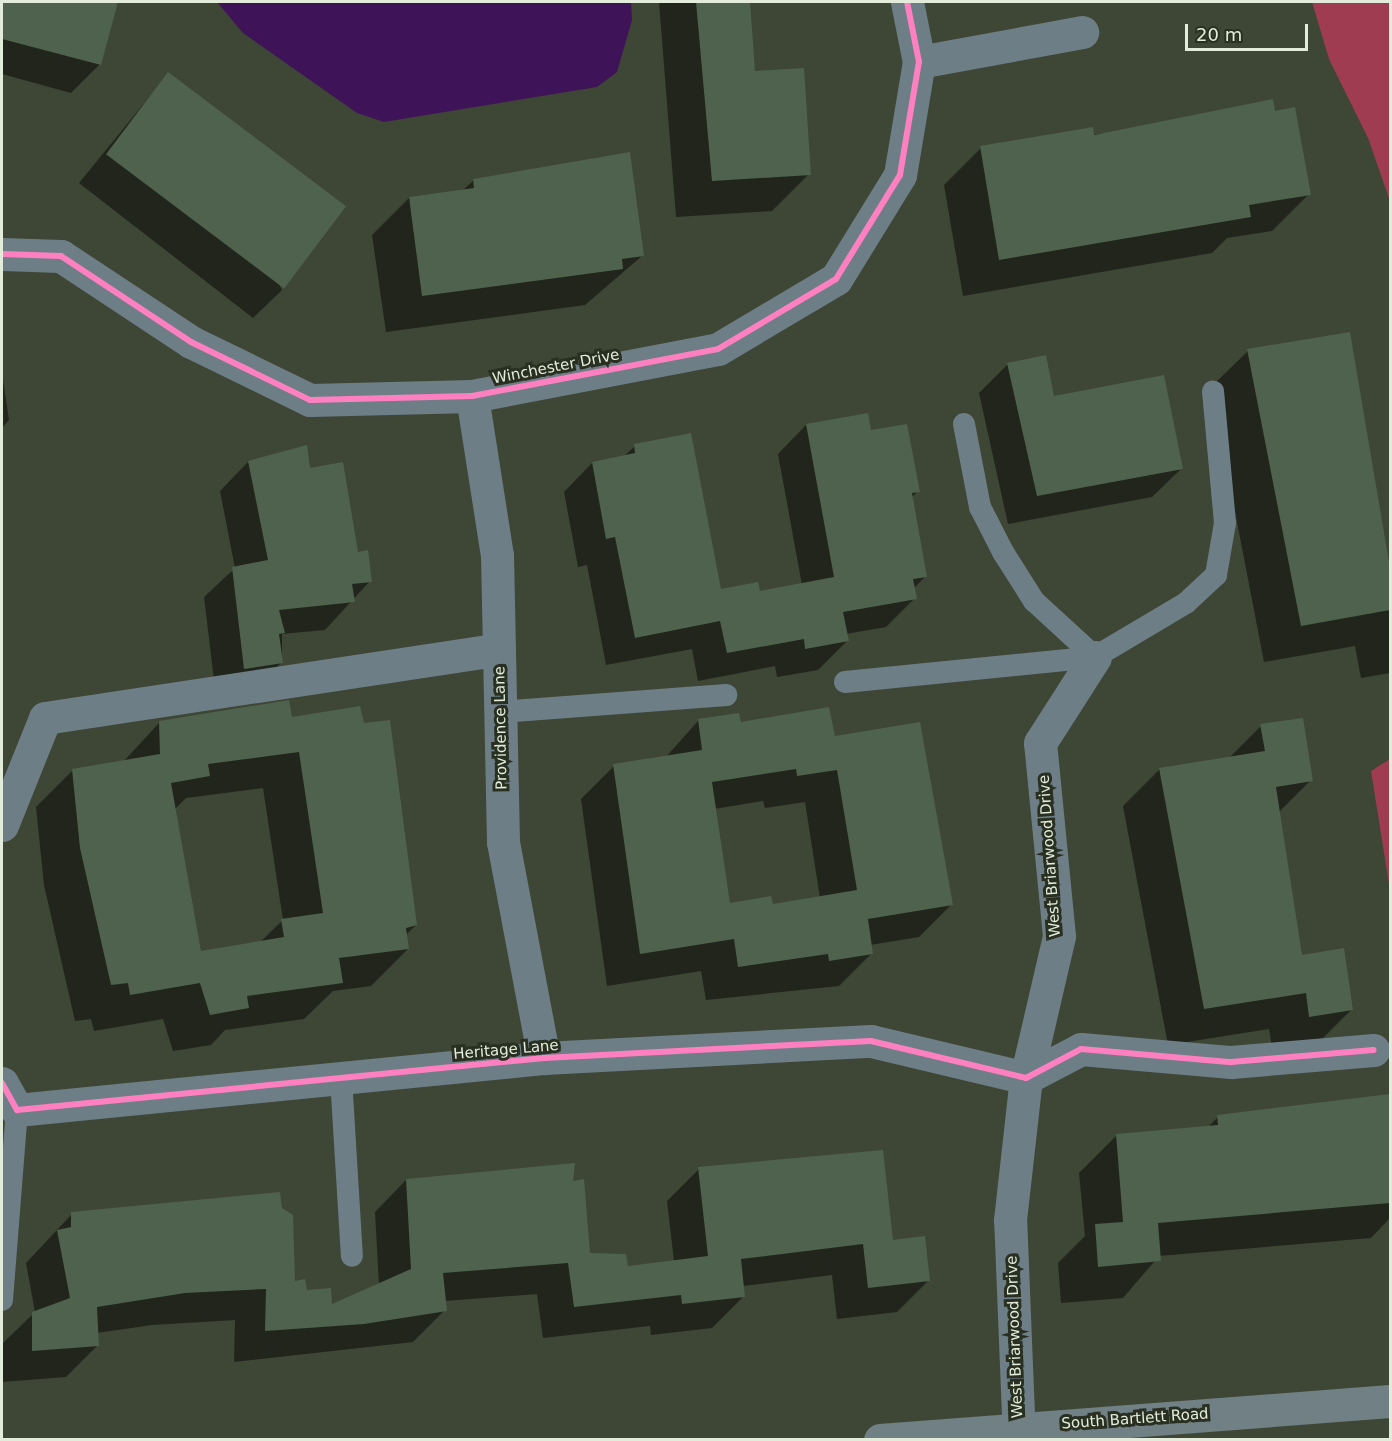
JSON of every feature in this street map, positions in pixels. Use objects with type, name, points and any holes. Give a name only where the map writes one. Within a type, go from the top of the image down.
[{"type":"main road","name":"South Bartlett Road","points":[[880,1440],[1018,1433],[1390,1401]]},
{"type":"street","name":"Winchester Drive","points":[[2,254],[61,256],[191,342],[310,400],[472,396],[718,349],[836,279],[900,175],[919,62],[907,2]]},
{"type":"street","points":[[919,62],[1082,32]]},
{"type":"street","name":"Providence Lane","points":[[472,396],[497,555],[503,842],[544,1058]]},
{"type":"street","points":[[2,825],[45,718],[499,649]]},
{"type":"street","name":"West Briarwood Drive","points":[[1018,1433],[1010,1220],[1026,1078],[1059,936],[1040,743],[1095,657]]},
{"type":"street","name":"Heritage Lane","points":[[9,1096],[341,1078],[544,1058],[871,1041],[1026,1078]]},
{"type":"street","points":[[1026,1078],[1081,1049],[1232,1062],[1373,1050]]},
{"type":"lane","points":[[844,682],[1095,657],[1186,603],[1216,575],[1225,524],[1213,392]]},
{"type":"lane","points":[[964,424],[980,507],[1003,552],[1034,601],[1095,657]]},
{"type":"lane","points":[[500,712],[726,695]]},
{"type":"lane","points":[[341,1078],[352,1256]]},
{"type":"lane","points":[[2,1300],[9,1096]]},
{"type":"shaded area","points":[[217,2],[631,2],[632,20],[617,72],[597,87],[384,122],[357,113],[243,33]]},
{"type":"shaded area","points":[[1312,2],[1390,2],[1390,201],[1368,138],[1329,59]]},
{"type":"shaded area","points":[[1390,759],[1390,884],[1389,884],[1371,771]]},
{"type":"building","points":[[2,2],[118,2],[101,65],[2,39]]},
{"type":"building","points":[[696,2],[750,2],[755,71],[804,68],[811,175],[712,181]]},
{"type":"building","points":[[168,72],[346,206],[284,288],[106,154]]},
{"type":"building","points":[[1273,99],[1275,111],[1295,107],[1311,195],[1249,205],[1251,217],[999,260],[980,146],[1093,127],[1094,135]]},
{"type":"building","points":[[630,152],[644,256],[622,259],[623,269],[422,296],[409,197],[474,188],[473,179]]},
{"type":"building","points":[[1350,332],[1390,568],[1390,610],[1301,626],[1247,349]]},
{"type":"building","points":[[1046,355],[1054,396],[1164,375],[1183,469],[1037,496],[1007,363]]},
{"type":"building","points":[[868,413],[871,430],[907,424],[920,492],[912,493],[927,577],[913,579],[917,599],[843,612],[849,641],[805,649],[804,639],[727,653],[720,621],[635,638],[615,537],[606,539],[592,462],[635,453],[634,444],[691,433],[721,589],[758,582],[760,591],[834,577],[806,424]]},
{"type":"building","points":[[307,445],[310,468],[343,462],[358,552],[368,550],[372,582],[352,584],[355,602],[279,610],[285,633],[279,634],[283,663],[244,669],[232,567],[268,560],[248,461]]},
{"type":"building","points":[[289,700],[292,717],[360,706],[364,723],[390,720],[417,925],[406,928],[409,949],[339,958],[343,983],[247,996],[249,1008],[210,1015],[200,983],[130,995],[128,983],[111,985],[80,848],[72,769],[160,754],[159,721]],"holes":[[[299,752],[323,913],[281,919],[284,937],[201,951],[171,783],[210,776],[208,764]]]},
{"type":"building","points":[[829,707],[835,736],[920,722],[953,905],[868,919],[873,954],[829,961],[828,954],[738,967],[734,939],[640,954],[613,764],[702,750],[698,719],[739,713],[741,722]],"holes":[[[796,769],[797,776],[837,770],[857,890],[773,904],[771,896],[730,903],[712,782]]]},
{"type":"building","points":[[1303,718],[1313,781],[1276,787],[1302,955],[1344,948],[1353,1010],[1309,1017],[1306,993],[1204,1009],[1159,768],[1265,751],[1260,724]]},
{"type":"building","points":[[1390,1094],[1390,1203],[1158,1223],[1161,1261],[1098,1267],[1095,1224],[1123,1222],[1116,1134],[1218,1125],[1217,1115]]},
{"type":"building","points":[[883,1150],[893,1240],[925,1236],[930,1281],[868,1288],[863,1244],[741,1259],[745,1297],[682,1304],[681,1295],[574,1307],[568,1263],[443,1273],[447,1311],[364,1324],[265,1331],[266,1289],[185,1293],[97,1307],[99,1346],[32,1351],[32,1312],[70,1298],[57,1230],[71,1227],[71,1212],[280,1192],[282,1208],[293,1215],[295,1281],[305,1279],[307,1290],[331,1288],[332,1304],[411,1269],[406,1179],[575,1163],[573,1181],[584,1179],[590,1253],[626,1254],[628,1266],[708,1256],[698,1167]]},
{"type":"cycle path","points":[[2,254],[61,256],[191,342],[310,400],[472,396],[718,349],[836,279],[900,175],[919,62],[907,2]]},
{"type":"cycle path","points":[[2,1083],[17,1110],[544,1058],[871,1041],[1026,1078],[1081,1049],[1231,1062],[1373,1050]]}]
